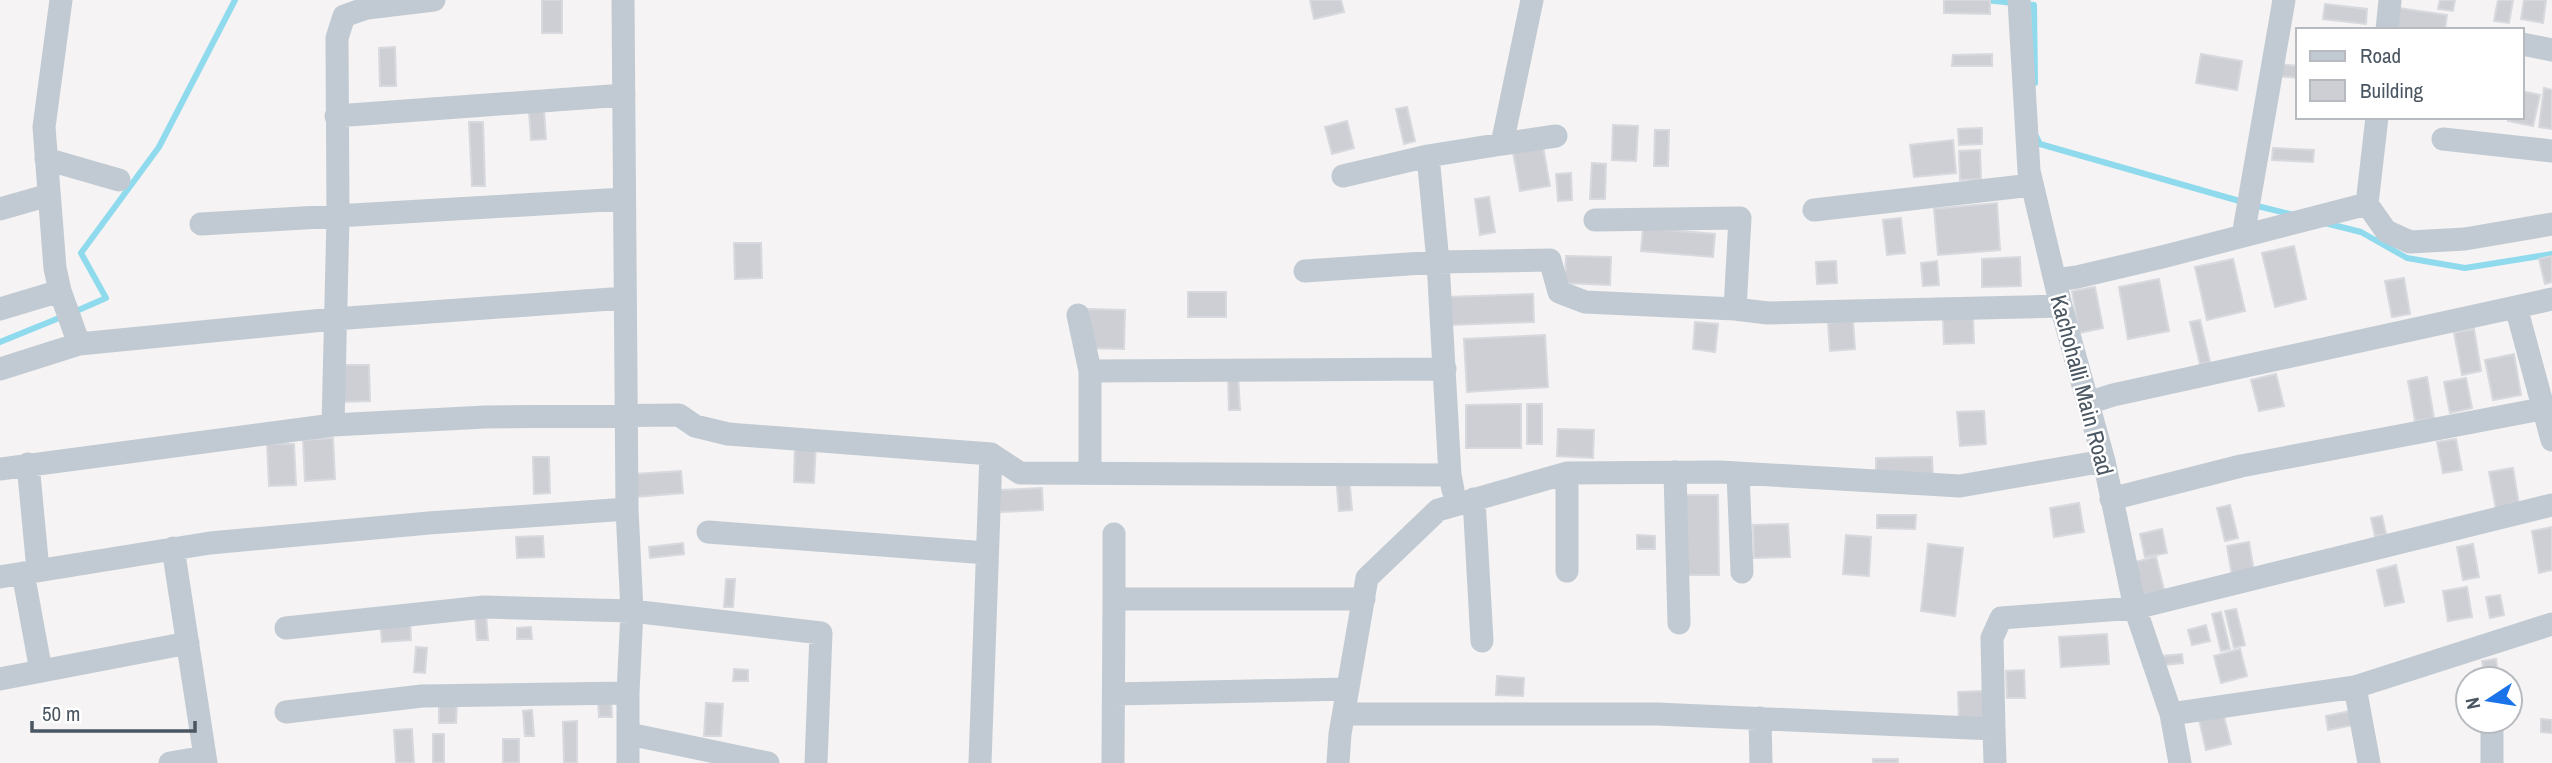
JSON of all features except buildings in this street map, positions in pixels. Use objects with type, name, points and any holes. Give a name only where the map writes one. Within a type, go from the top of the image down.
[{"type":"street","points":[[61,0],[44,127],[55,268],[69,316]]},
{"type":"street","points":[[333,425],[338,218],[337,38],[344,16],[367,8],[434,0]]},
{"type":"street","points":[[623,0],[627,509],[632,611],[628,763]]},
{"type":"street","points":[[1502,144],[1532,0]]},
{"type":"street","name":"Kachohalli Main Road","points":[[2019,0],[2029,171],[2061,306],[2104,461],[2135,608],[2172,714],[2180,763]]},
{"type":"street","points":[[2243,236],[2284,0]]},
{"type":"street","points":[[2387,28],[2390,0]]},
{"type":"street","points":[[2524,44],[2552,50]]},
{"type":"street","points":[[336,116],[624,95]]},
{"type":"street","points":[[2377,119],[2367,204],[2386,231],[2410,242],[2465,239],[2552,224]]},
{"type":"street","points":[[1343,176],[1428,156],[1556,136]]},
{"type":"street","points":[[2444,139],[2552,151]]},
{"type":"street","points":[[1428,156],[1438,262],[1450,475],[1465,502],[1482,641]]},
{"type":"street","points":[[47,159],[119,180]]},
{"type":"street","points":[[1814,210],[2032,185]]},
{"type":"street","points":[[0,209],[49,195]]},
{"type":"street","points":[[201,225],[624,199]]},
{"type":"street","points":[[2055,280],[2089,274],[2367,204]]},
{"type":"street","points":[[1595,220],[1740,218],[1735,309]]},
{"type":"street","points":[[1305,271],[1438,262],[1550,260],[1559,292],[1585,302],[1768,313],[2061,306]]},
{"type":"street","points":[[0,309],[69,316],[334,319],[625,298]]},
{"type":"street","points":[[2088,403],[2113,395],[2552,299]]},
{"type":"street","points":[[2516,307],[2548,408],[2552,440]]},
{"type":"street","points":[[1078,315],[1090,371],[1090,473]]},
{"type":"street","points":[[0,369],[69,316]]},
{"type":"street","points":[[1090,371],[1445,369]]},
{"type":"street","points":[[2111,499],[2241,466],[2548,408]]},
{"type":"street","points":[[0,469],[333,425],[485,417],[626,414],[679,415],[695,426],[728,434],[991,454],[1020,473],[1450,475]]},
{"type":"street","points":[[979,763],[991,454]]},
{"type":"street","points":[[1338,763],[1367,578],[1438,510],[1567,473],[1738,473],[1960,486],[2104,461]]},
{"type":"street","points":[[28,464],[31,571],[41,671]]},
{"type":"street","points":[[1675,472],[1678,624]]},
{"type":"street","points":[[1567,473],[1567,571]]},
{"type":"street","points":[[1738,473],[1742,572]]},
{"type":"street","points":[[1995,763],[1992,638],[2001,618],[2135,608],[2552,505]]},
{"type":"street","points":[[0,577],[173,548],[429,523],[627,509]]},
{"type":"street","points":[[708,531],[987,553]]},
{"type":"street","points":[[1113,763],[1114,534]]},
{"type":"street","points":[[170,763],[205,760],[173,548]]},
{"type":"street","points":[[1114,599],[1364,599]]},
{"type":"street","points":[[286,628],[484,607],[632,611],[821,633],[816,763]]},
{"type":"street","points":[[2172,714],[2355,687],[2552,624]]},
{"type":"street","points":[[0,679],[188,643]]},
{"type":"street","points":[[2355,687],[2369,763]]},
{"type":"street","points":[[1114,694],[1348,689]]},
{"type":"street","points":[[286,712],[422,696],[628,694]]},
{"type":"street","points":[[1344,714],[1657,713],[1994,729]]},
{"type":"street","points":[[1760,718],[1760,763]]},
{"type":"street","points":[[629,734],[720,758],[768,763]]},
{"type":"street","points":[[2492,735],[2492,763]]},
{"type":"waterway","points":[[74,312],[106,298],[81,253],[159,147],[235,0]]},
{"type":"waterway","points":[[1985,0],[2014,3]]},
{"type":"waterway","points":[[2025,4],[2034,5],[2035,83]]},
{"type":"waterway","points":[[2036,136],[2040,144],[2243,202]]},
{"type":"waterway","points":[[2253,205],[2294,215]]},
{"type":"waterway","points":[[2325,223],[2361,232],[2407,258],[2465,268],[2552,254]]},
{"type":"waterway","points":[[0,342],[64,316]]}]
